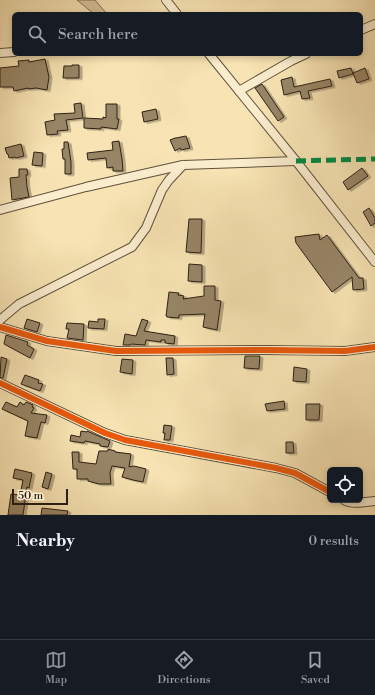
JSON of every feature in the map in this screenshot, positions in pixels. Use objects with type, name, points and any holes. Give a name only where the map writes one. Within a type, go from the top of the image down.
[{"type":"street","points":[[166,0],[175,12]]},
{"type":"street","points":[[363,29],[375,24]]},
{"type":"street","points":[[0,53],[12,52]]},
{"type":"street","points":[[211,56],[296,161],[375,262]]},
{"type":"street","points":[[239,91],[302,56]]},
{"type":"street","points":[[0,210],[86,187],[183,165],[296,161]]},
{"type":"street","points":[[0,320],[19,304],[132,247],[146,228],[162,190],[183,165]]},
{"type":"street","points":[[0,327],[47,341],[116,351],[345,351],[375,347]]},
{"type":"street","points":[[0,383],[105,433],[125,440],[276,468],[295,473],[327,490]]},
{"type":"street","points":[[363,502],[375,500]]},
{"type":"shaded area","points":[[77,0],[95,0],[105,12],[92,12]]},
{"type":"building","points":[[45,59],[49,77],[47,90],[28,88],[14,91],[13,87],[0,87],[0,68],[19,66],[18,61],[29,60],[29,62]]},
{"type":"building","points":[[79,65],[79,78],[63,78],[64,66]]},
{"type":"building","points":[[351,68],[353,74],[339,78],[337,71]]},
{"type":"building","points":[[365,68],[369,79],[357,83],[353,73]]},
{"type":"building","points":[[292,77],[294,87],[330,79],[332,86],[308,91],[310,98],[302,99],[300,91],[284,95],[281,80]]},
{"type":"building","points":[[262,84],[284,117],[278,121],[255,88]]},
{"type":"building","points":[[81,103],[83,118],[66,120],[68,130],[57,131],[58,134],[47,135],[45,122],[55,120],[54,114],[75,113],[74,104]]},
{"type":"building","points":[[106,104],[117,104],[117,119],[119,119],[117,129],[101,127],[101,129],[84,128],[84,118],[106,118]]},
{"type":"building","points":[[156,109],[158,119],[144,122],[142,112]]},
{"type":"building","points":[[186,136],[190,148],[181,150],[180,148],[175,151],[170,140]]},
{"type":"building","points":[[119,141],[123,171],[113,171],[113,167],[107,168],[106,158],[88,160],[87,153],[113,150],[112,142]]},
{"type":"building","points":[[64,142],[68,142],[71,174],[65,174],[65,159],[63,159],[62,149],[64,149]]},
{"type":"building","points":[[21,144],[24,156],[9,158],[5,148]]},
{"type":"building","points":[[34,152],[43,153],[42,166],[32,165]]},
{"type":"building","points":[[362,168],[368,176],[348,190],[343,182]]},
{"type":"building","points":[[19,169],[27,169],[28,175],[26,175],[29,197],[12,200],[10,178],[19,177]]},
{"type":"building","points":[[369,208],[375,218],[375,223],[371,226],[363,212]]},
{"type":"building","points":[[189,219],[202,219],[201,253],[186,252]]},
{"type":"building","points":[[319,234],[320,240],[327,235],[359,278],[363,278],[364,289],[353,290],[352,277],[332,292],[296,243],[295,237]]},
{"type":"building","points":[[189,264],[202,265],[202,282],[188,281]]},
{"type":"building","points":[[204,286],[215,286],[215,300],[221,301],[217,330],[203,327],[205,314],[179,315],[179,318],[166,316],[169,292],[179,293],[178,295],[184,296],[183,299],[204,296]]},
{"type":"building","points":[[27,319],[40,323],[37,332],[24,328]]},
{"type":"building","points":[[98,319],[105,319],[104,329],[88,328],[89,321],[98,322]]},
{"type":"building","points":[[142,319],[148,321],[144,331],[175,336],[174,344],[165,343],[165,340],[161,340],[161,342],[146,340],[145,345],[123,345],[125,334],[136,336]]},
{"type":"building","points":[[67,323],[84,324],[83,340],[67,338],[69,329],[66,329]]},
{"type":"building","points":[[6,335],[28,342],[27,345],[34,349],[30,358],[4,344]]},
{"type":"building","points":[[245,356],[260,356],[259,369],[244,368]]},
{"type":"building","points":[[1,357],[7,359],[3,378],[0,378]]},
{"type":"building","points":[[166,358],[173,358],[174,374],[167,375]]},
{"type":"building","points":[[122,359],[133,360],[132,374],[120,372]]},
{"type":"building","points":[[294,367],[307,369],[306,382],[293,381]]},
{"type":"building","points":[[25,375],[39,380],[38,383],[43,384],[40,391],[21,384]]},
{"type":"building","points":[[284,401],[285,409],[267,411],[265,404]]},
{"type":"building","points":[[6,402],[17,407],[20,402],[24,405],[26,402],[33,405],[32,407],[34,408],[31,413],[47,415],[45,423],[41,422],[37,438],[25,436],[28,421],[2,409]]},
{"type":"building","points":[[306,404],[320,404],[319,420],[306,420]]},
{"type":"building","points":[[164,425],[172,426],[170,440],[164,440]]},
{"type":"building","points":[[81,431],[87,431],[110,441],[108,447],[85,441],[84,443],[70,441],[71,435],[80,437]]},
{"type":"building","points":[[286,442],[293,442],[294,453],[286,453]]},
{"type":"building","points":[[108,449],[115,452],[131,454],[129,467],[134,466],[146,469],[143,482],[122,477],[125,468],[112,466],[110,473],[111,484],[99,484],[88,481],[88,479],[77,479],[77,469],[73,469],[72,452],[79,452],[79,462],[96,464],[99,451],[108,451]]},
{"type":"building","points":[[15,469],[32,473],[29,488],[27,487],[23,515],[8,515],[11,494],[20,495],[23,480],[13,478]]},
{"type":"building","points":[[46,472],[52,474],[48,489],[42,487]]},
{"type":"building","points":[[42,508],[68,511],[67,515],[41,515]]},
{"type":"marked path","points":[[296,161],[375,159]]},
{"type":"cycle path","points":[[0,327],[47,341],[116,351],[345,351],[375,347]]},
{"type":"cycle path","points":[[0,383],[105,433],[125,440],[276,468],[295,473],[327,490]]}]
